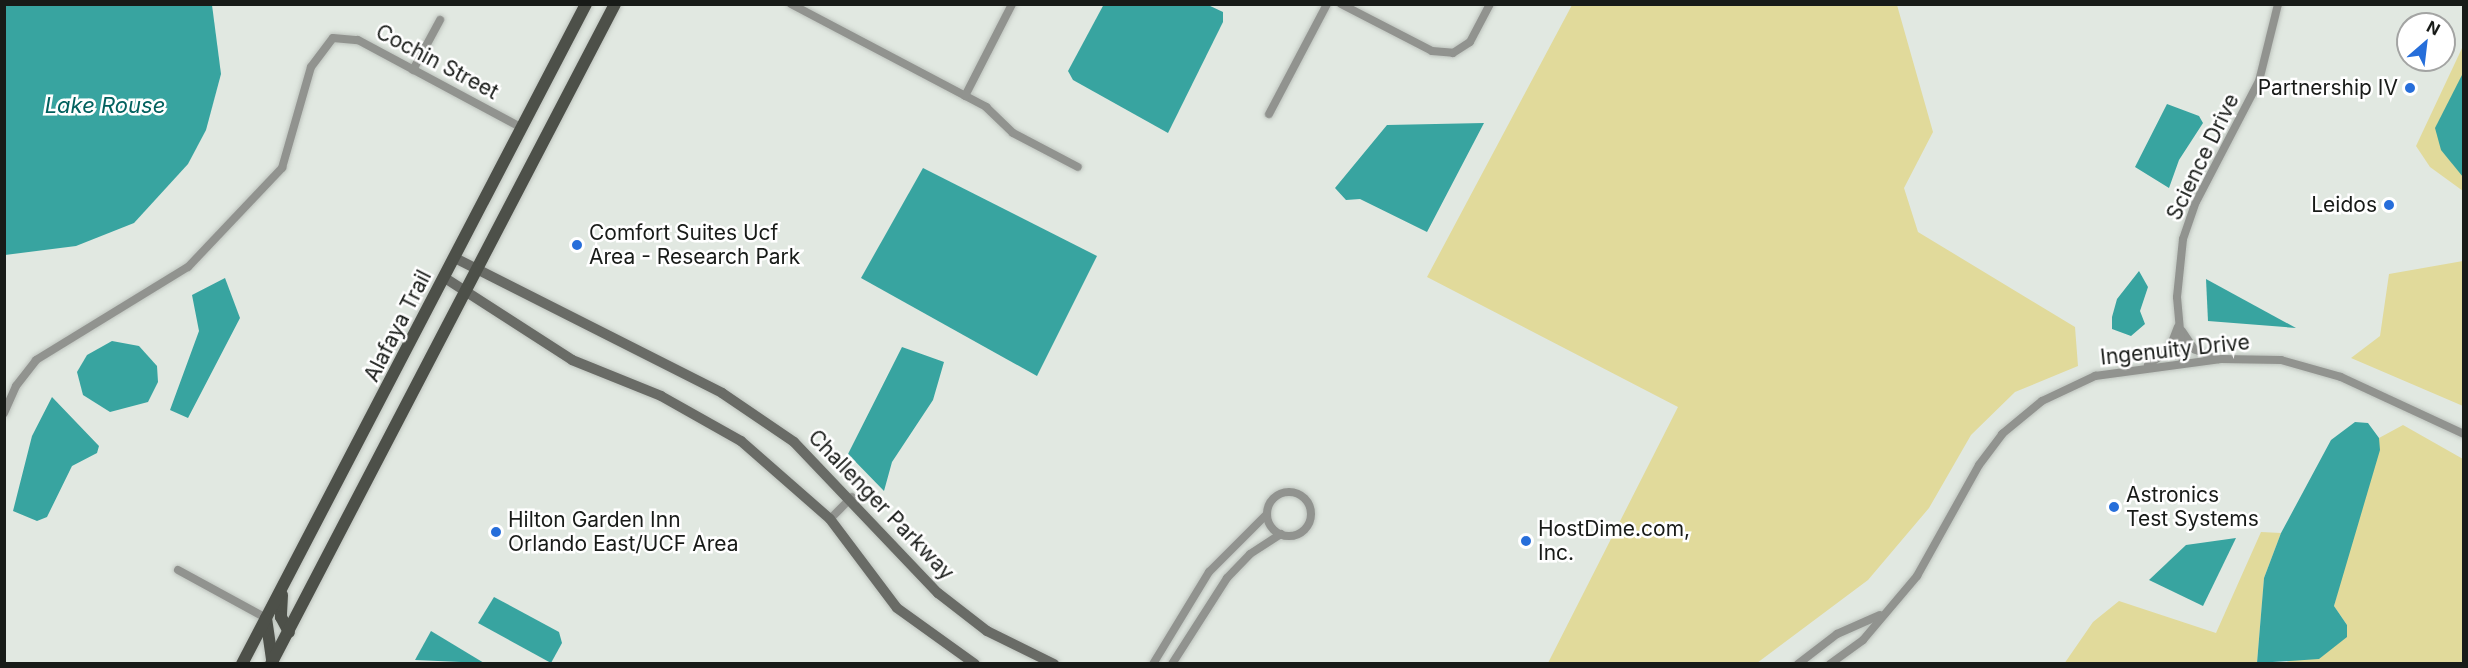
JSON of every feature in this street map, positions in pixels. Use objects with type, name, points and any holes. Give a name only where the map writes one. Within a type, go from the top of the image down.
[{"type":"main road","name":"Alafaya Trail","points":[[242,663],[586,4]]},
{"type":"main road","points":[[272,663],[615,4]]},
{"type":"main road","name":"Challenger Parkway","points":[[455,258],[722,393],[794,442],[852,497],[938,593],[987,631],[1054,663]]},
{"type":"main road","points":[[445,278],[572,360],[706,418],[777,469],[830,519],[897,608],[975,663]]},
{"type":"main road","points":[[283,588],[280,617],[289,632]]},
{"type":"main road","points":[[267,618],[273,636],[272,663]]},
{"type":"street","points":[[791,4],[965,96],[992,112],[1013,133],[1077,167]]},
{"type":"street","points":[[965,96],[1012,4]]},
{"type":"street","points":[[1269,114],[1327,4]]},
{"type":"street","points":[[1341,4],[1432,51],[1453,52],[1470,42],[1490,4]]},
{"type":"street","name":"Science Drive","points":[[2183,363],[2178,275],[2187,226],[2259,81],[2278,4]]},
{"type":"street","points":[[413,70],[440,20]]},
{"type":"street","name":"Cochin Street","points":[[4,413],[16,386],[36,360],[188,267],[282,168],[310,67],[333,38],[358,40],[522,128]]},
{"type":"street","points":[[2179,324],[2194,349],[2221,359]]},
{"type":"street","points":[[2144,367],[2169,350],[2179,324]]},
{"type":"street","name":"Ingenuity Drive","points":[[1830,663],[1863,640],[1881,614],[1926,563],[1979,465],[2010,426],[2072,385],[2144,367],[2221,359],[2274,359],[2308,366],[2463,434]]},
{"type":"street","points":[[1153,663],[1209,572],[1267,514],[1272,499],[1284,492],[1299,495],[1309,504],[1306,527],[1281,534],[1257,549],[1227,578],[1172,663]]},
{"type":"street","points":[[830,519],[852,497]]},
{"type":"street","points":[[1267,514],[1281,534]]},
{"type":"street","points":[[178,570],[267,618]]},
{"type":"street","name":"Ingenuity Drive","points":[[1798,663],[1837,634],[1881,614]]},
{"type":"shaded area","points":[[1572,5],[1897,5],[1933,132],[1904,188],[1918,232],[2075,327],[2078,366],[2015,392],[1971,435],[1929,508],[1868,580],[1757,663],[1548,663],[1678,407],[1427,277]]},
{"type":"shaded area","points":[[2463,46],[2463,191],[2430,167],[2416,146],[2451,72],[2456,72],[2456,61]]},
{"type":"shaded area","points":[[2463,261],[2463,406],[2351,358],[2380,336],[2389,274]]},
{"type":"shaded area","points":[[2403,425],[2463,459],[2463,663],[2283,664],[2300,656],[2319,659],[2347,625],[2334,606],[2355,523],[2379,438]]},
{"type":"shaded area","points":[[2261,532],[2281,533],[2264,578],[2257,663],[2064,664],[2093,622],[2119,601],[2216,633]]},
{"type":"water","points":[[1104,4],[1208,5],[1223,12],[1223,22],[1168,133],[1073,80],[1068,71]]},
{"type":"water","name":"Lake Rouse","points":[[4,5],[212,5],[221,74],[206,130],[188,164],[134,223],[76,246],[5,255]]},
{"type":"water","points":[[2463,73],[2464,177],[2441,150],[2435,128]]},
{"type":"water","points":[[2167,104],[2199,116],[2203,123],[2179,160],[2169,188],[2135,167]]},
{"type":"water","points":[[1484,123],[1427,232],[1360,199],[1346,200],[1335,188],[1387,125]]},
{"type":"water","points":[[923,168],[1097,256],[1037,376],[861,278]]},
{"type":"water","points":[[2139,271],[2148,287],[2140,311],[2145,324],[2131,336],[2112,329],[2112,317],[2117,299]]},
{"type":"water","points":[[225,278],[240,318],[188,418],[170,410],[199,331],[192,295]]},
{"type":"water","points":[[2206,279],[2296,328],[2208,321]]},
{"type":"water","points":[[112,341],[139,346],[157,366],[158,382],[148,402],[110,412],[83,395],[77,372],[87,355]]},
{"type":"water","points":[[902,347],[944,362],[933,400],[892,462],[884,491],[848,454]]},
{"type":"water","points":[[52,397],[99,446],[97,453],[72,466],[47,517],[37,521],[13,511],[32,436]]},
{"type":"water","points":[[2355,422],[2368,423],[2379,438],[2380,450],[2334,606],[2347,625],[2347,637],[2319,659],[2257,663],[2264,578],[2281,533],[2331,440]]},
{"type":"water","points":[[2236,538],[2203,606],[2149,580],[2186,545]]},
{"type":"water","points":[[494,597],[559,632],[562,643],[551,663],[478,623]]},
{"type":"water","points":[[431,631],[484,663],[415,660]]},
{"type":"place","name":"Partnership IV","points":[[2410,88]]},
{"type":"place","name":"Leidos","points":[[2389,205]]},
{"type":"place","name":"Comfort Suites Ucf Area - Research Park","points":[[577,245]]},
{"type":"place","name":"Astronics Test Systems","points":[[2114,507]]},
{"type":"place","name":"Hilton Garden Inn Orlando East/UCF Area","points":[[496,532]]},
{"type":"place","name":"HostDime.com, Inc.","points":[[1526,541]]}]
